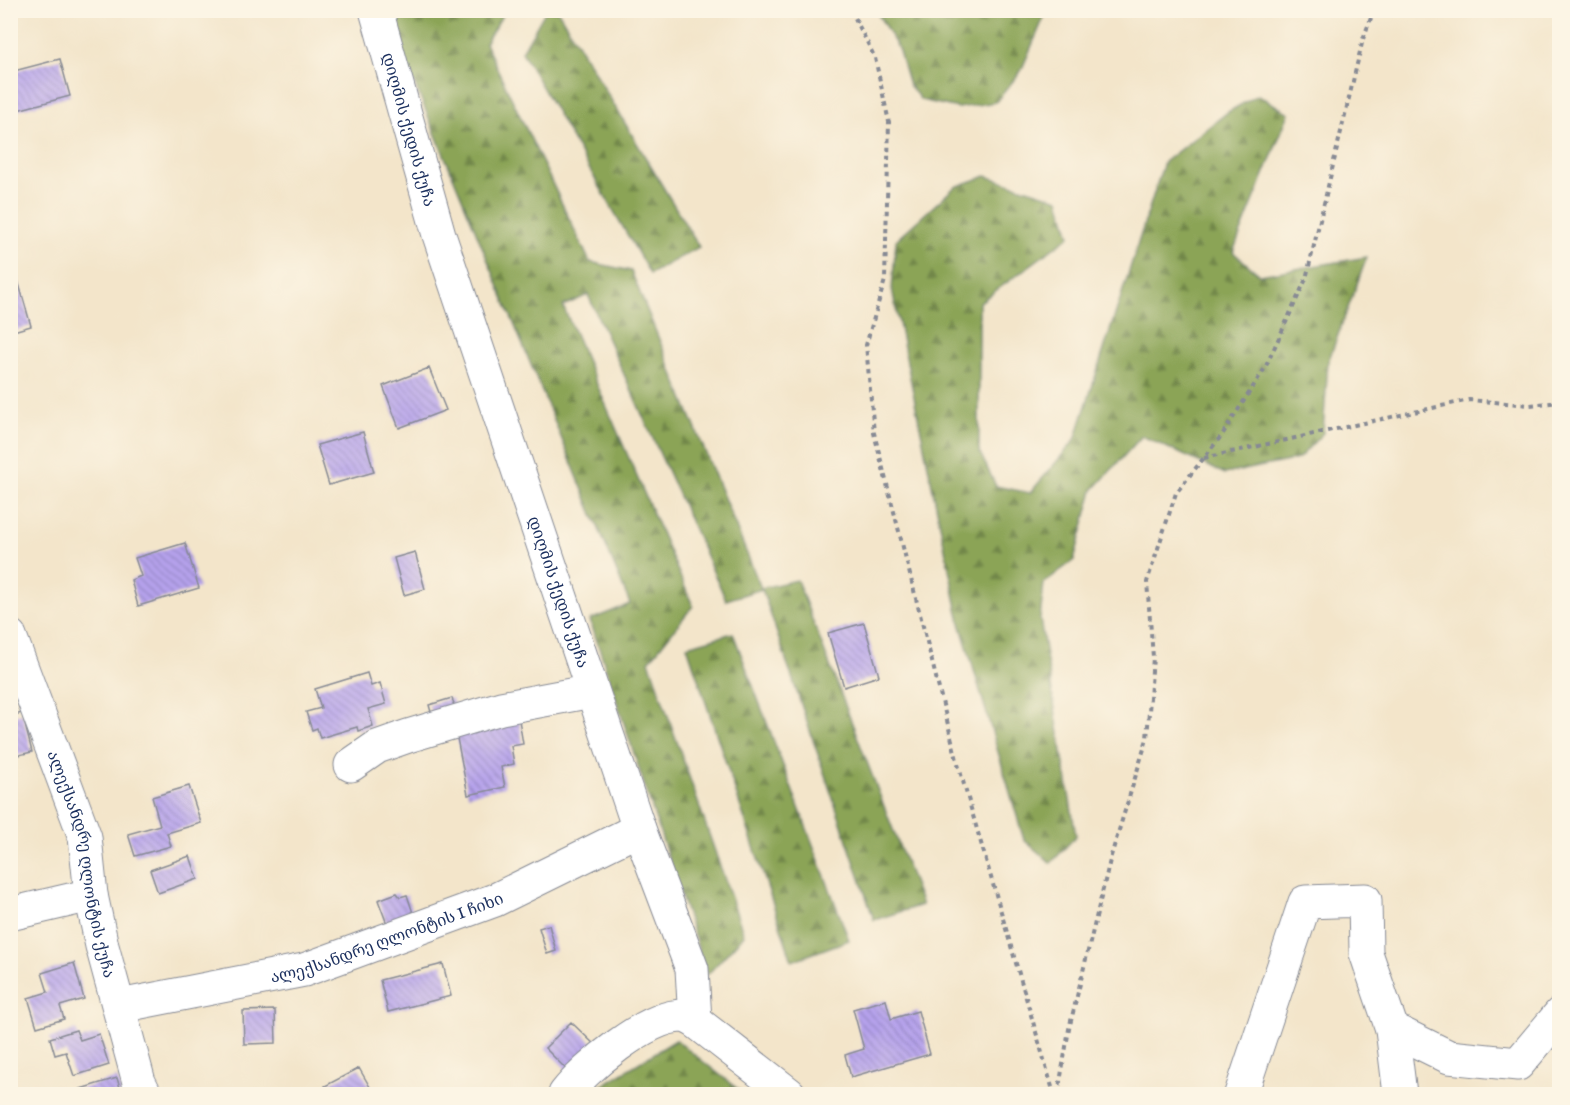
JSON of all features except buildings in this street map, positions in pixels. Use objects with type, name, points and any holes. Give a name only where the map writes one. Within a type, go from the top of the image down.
[{"type":"street","name":"დიღმის ქედის ქუჩა","points":[[376,10],[439,235],[639,829],[692,969],[695,1021]]},
{"type":"street","name":"ალექსანდრე ღლონტის ქუჩა","points":[[10,636],[85,837],[92,896],[102,946],[145,1095]]},
{"type":"street","points":[[351,765],[377,747],[408,736],[501,708],[592,691]]},
{"type":"street","name":"ალექსანდრე ღლონტის I ჩიხი","points":[[120,1006],[304,970],[495,900],[639,829]]},
{"type":"street","points":[[10,914],[92,896]]},
{"type":"street","points":[[1241,1095],[1305,902],[1365,900],[1366,953],[1392,1029],[1400,1095]]},
{"type":"street","points":[[1392,1029],[1449,1058],[1518,1064],[1560,1014]]},
{"type":"street","points":[[565,1095],[575,1081],[627,1038],[654,1023],[683,1016],[695,1021],[789,1095]]},
{"type":"path","points":[[851,10],[875,58],[889,122],[885,280],[866,345],[874,434],[958,764],[1056,1095]]},
{"type":"path","points":[[1056,1095],[1069,1029],[1111,856],[1147,739],[1153,657],[1147,582],[1176,493],[1222,435],[1265,368],[1306,279],[1363,39],[1374,10]]},
{"type":"path","points":[[1204,458],[1469,400],[1530,405],[1560,402]]},
{"type":"green space","points":[[546,10],[558,11],[699,247],[650,274],[522,52]]},
{"type":"green space","points":[[402,11],[505,11],[485,43],[590,262],[631,271],[761,588],[797,580],[922,905],[874,920],[762,589],[726,600],[588,295],[563,306],[693,606],[649,661],[744,935],[707,975],[590,620],[630,604],[392,29]]},
{"type":"green space","points":[[876,11],[1049,11],[1045,15],[1021,71],[996,102],[958,108],[921,100],[909,85],[898,48]]},
{"type":"green space","points":[[1258,95],[1289,113],[1233,252],[1260,275],[1367,257],[1328,362],[1323,433],[1298,459],[1225,474],[1142,436],[1093,490],[1074,560],[1044,583],[1040,619],[1076,836],[1051,863],[1024,840],[960,623],[892,289],[896,240],[955,187],[986,176],[1059,199],[1070,236],[979,303],[979,451],[996,486],[1030,493],[1075,440],[1164,162],[1228,112]]},
{"type":"green space","points":[[733,633],[849,940],[792,961],[687,646]]},
{"type":"green space","points":[[676,1040],[744,1094],[588,1094]]}]
